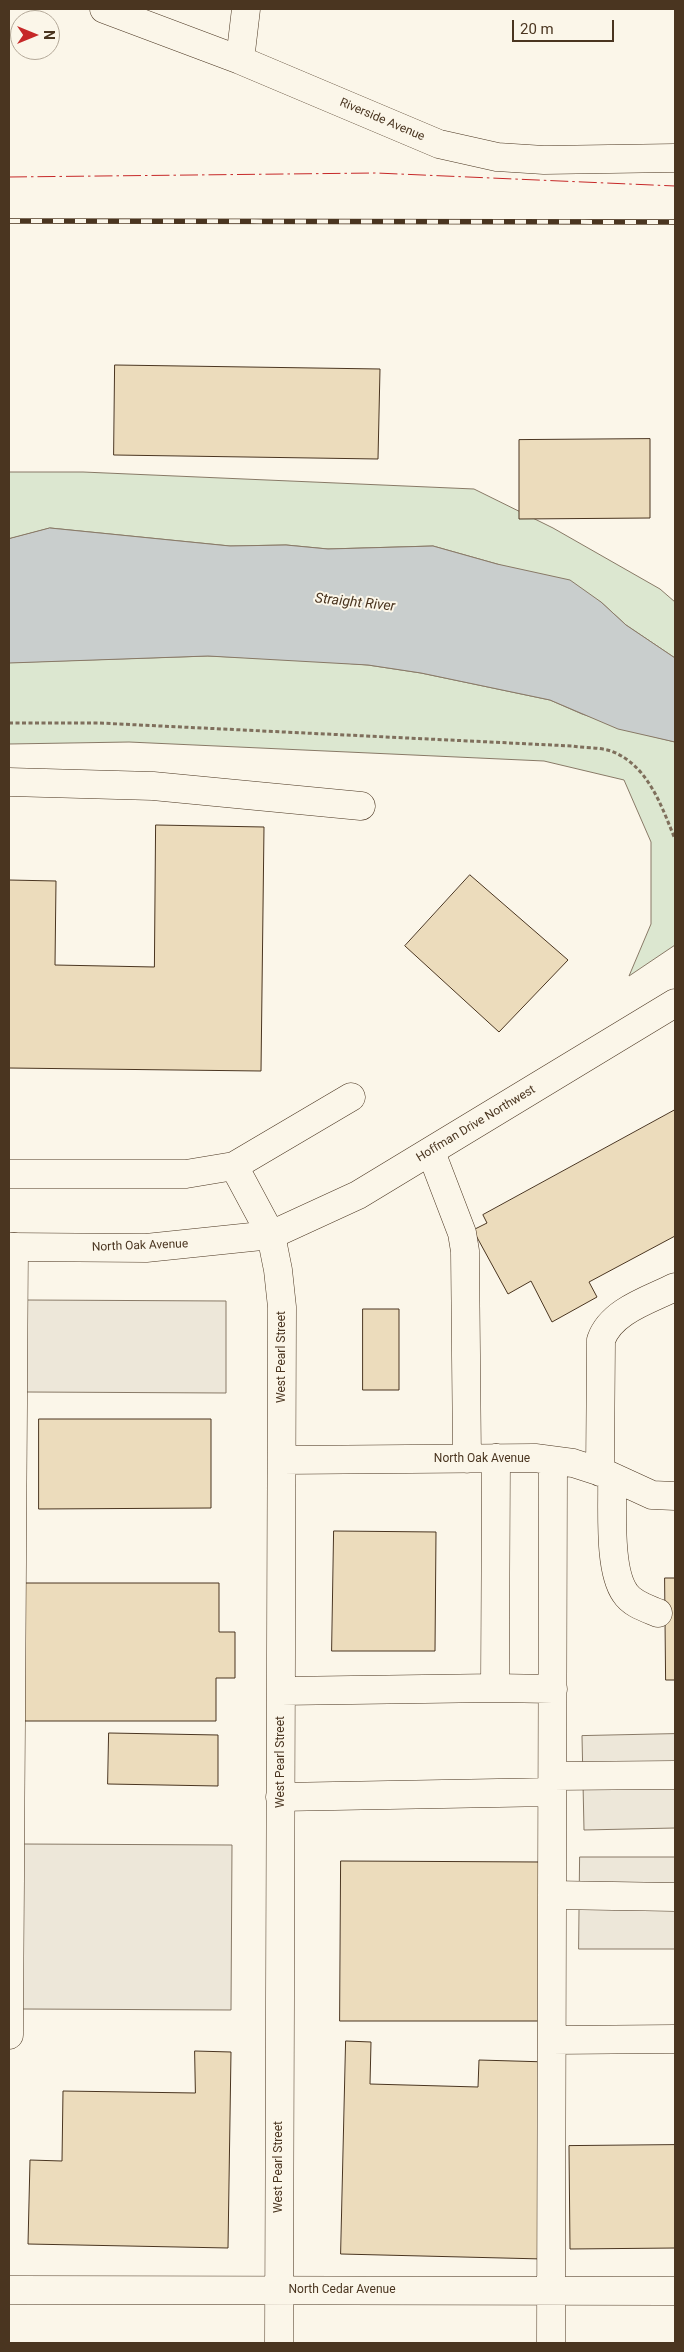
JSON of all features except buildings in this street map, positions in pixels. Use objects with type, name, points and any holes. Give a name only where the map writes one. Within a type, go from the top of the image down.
[{"type":"street","name":"Riverside Avenue","points":[[104,9],[240,60],[439,144],[474,153],[544,160],[675,158]]},
{"type":"street","points":[[240,60],[246,9]]},
{"type":"street","points":[[9,782],[152,786],[361,806]]},
{"type":"street","name":"Hoffman Drive Northwest","points":[[271,1235],[358,1195],[675,1003]]},
{"type":"street","points":[[9,1174],[186,1174],[234,1166],[351,1097]]},
{"type":"street","points":[[431,1152],[462,1233],[465,1251],[466,1459]]},
{"type":"street","name":"West Pearl Street","points":[[234,1166],[271,1235],[278,1270],[282,1307],[279,2343]]},
{"type":"street","name":"North Oak Avenue","points":[[12,1247],[146,1248],[271,1235]]},
{"type":"street","points":[[9,2035],[12,1247]]},
{"type":"street","points":[[658,1613],[638,1605],[625,1593],[616,1575],[606,1474],[601,1340],[605,1328],[613,1319],[675,1287]]},
{"type":"street","points":[[494,1688],[496,1458]]},
{"type":"street","name":"North Oak Avenue","points":[[282,1460],[534,1458],[573,1463],[606,1474],[652,1496],[675,1496]]},
{"type":"street","points":[[551,2343],[553,1461]]},
{"type":"street","points":[[281,1691],[553,1689]]},
{"type":"street","points":[[280,1797],[552,1784],[675,1775]]},
{"type":"street","points":[[552,1896],[675,1897]]},
{"type":"street","points":[[552,2040],[675,2039]]},
{"type":"street","name":"North Cedar Avenue","points":[[9,2290],[675,2291]]},
{"type":"path","points":[[9,723],[99,723],[572,746],[610,751],[633,763],[646,777],[675,839]]},
{"type":"green space","points":[[9,472],[83,472],[474,489],[553,528],[660,589],[675,602],[675,658],[626,625],[601,602],[497,564],[433,546],[328,549],[286,545],[230,546],[50,528],[9,539]]},
{"type":"green space","points":[[208,656],[306,660],[368,665],[421,673],[550,700],[582,714],[675,742],[675,945],[629,976],[651,924],[651,842],[624,780],[544,761],[129,742],[9,744],[9,663]]},
{"type":"shaded area","points":[[25,1300],[226,1301],[226,1393],[25,1392]]},
{"type":"shaded area","points":[[675,1734],[675,1828],[584,1830],[582,1736]]},
{"type":"shaded area","points":[[20,1844],[232,1845],[231,2010],[20,2009]]},
{"type":"shaded area","points":[[580,1857],[675,1857],[675,1949],[579,1949]]},
{"type":"water","name":"Straight River","points":[[50,528],[230,546],[286,545],[328,549],[433,546],[497,564],[570,580],[601,602],[626,625],[675,658],[675,742],[618,729],[550,700],[421,673],[368,665],[208,656],[9,663],[9,539]]},
{"type":"railway","points":[[9,221],[675,222]]},
{"type":"power","points":[[9,177],[376,173],[675,186]]}]
